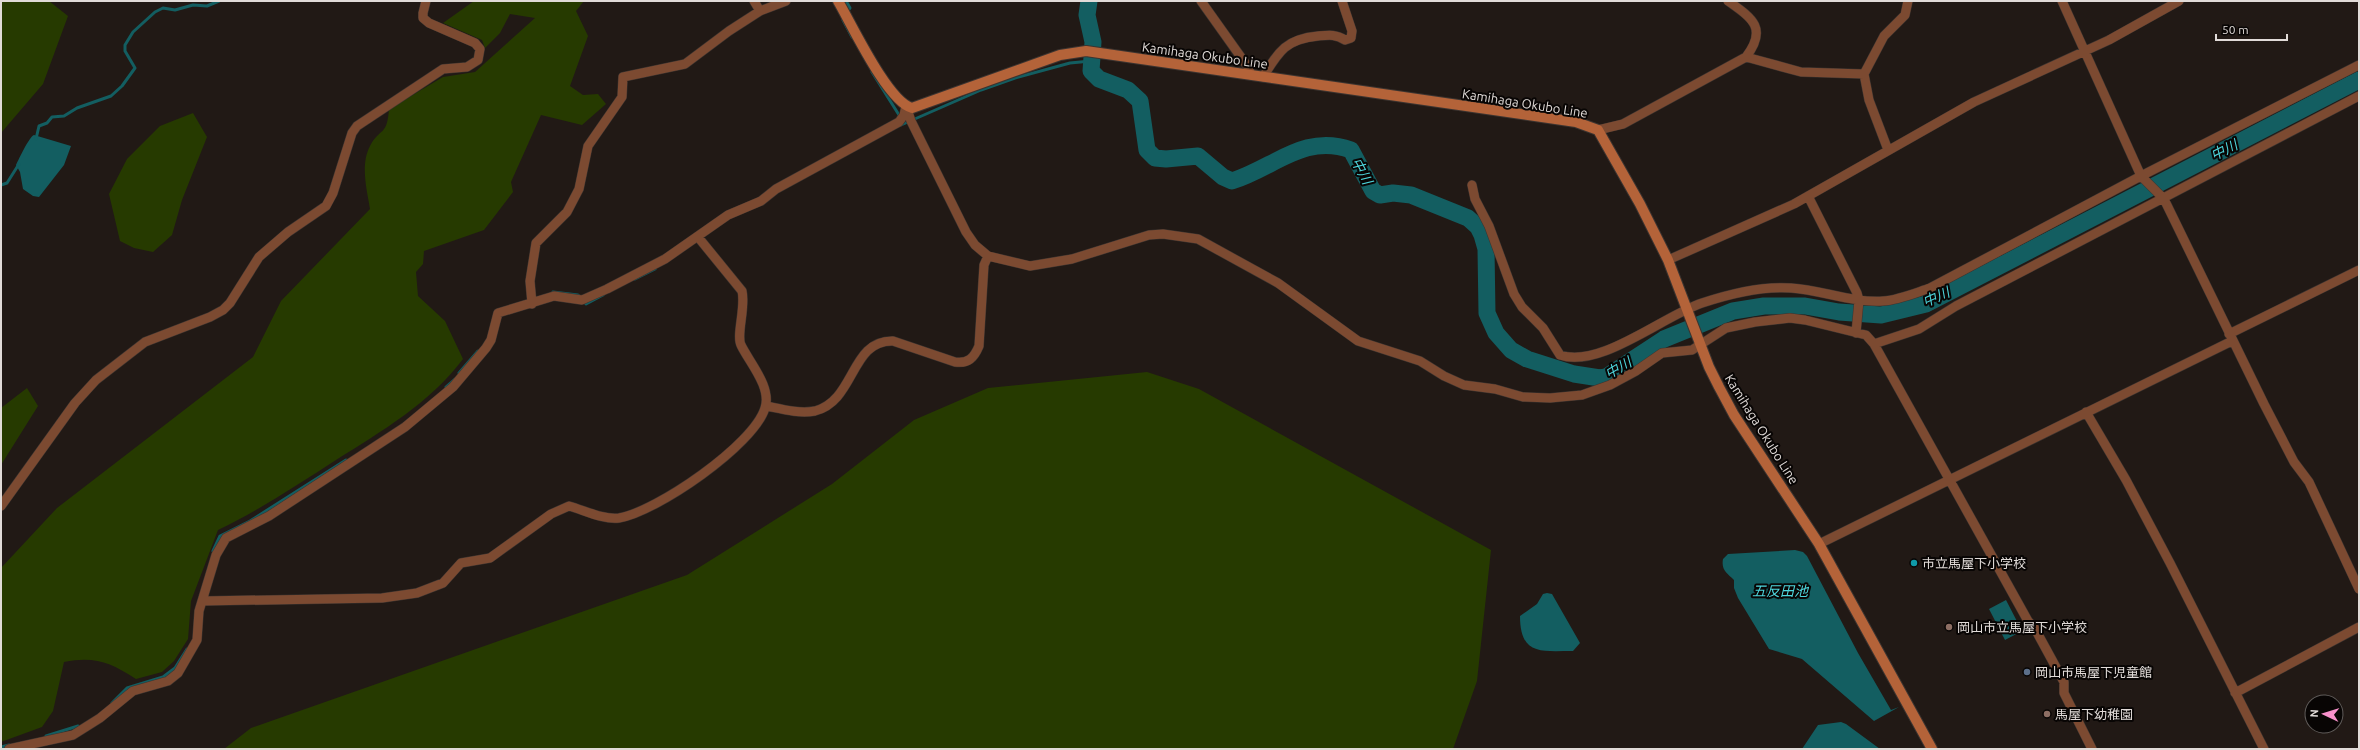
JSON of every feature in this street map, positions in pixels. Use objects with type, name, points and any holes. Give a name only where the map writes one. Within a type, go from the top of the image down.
[{"type":"main road","points":[[838,1],[886,85],[906,106]]},
{"type":"main road","name":"Kamihaga Okubo Line","points":[[906,106],[912,108],[922,106],[983,81],[1060,54],[1086,52],[1576,122],[1598,130],[1640,204],[1668,260],[1709,367],[1734,415],[1819,544],[1932,749]]},
{"type":"street","points":[[1,506],[75,403],[96,380],[145,342],[210,317],[223,310],[230,302],[259,257],[288,232],[326,206],[333,193],[352,133],[357,126],[443,69],[467,67],[478,60],[480,49],[475,43],[423,18],[422,13],[426,1]]},
{"type":"street","points":[[754,1],[760,11]]},
{"type":"street","points":[[532,301],[530,281],[536,243],[568,212],[579,189],[588,146],[622,97],[623,78],[685,64],[729,31],[760,11],[786,1]]},
{"type":"street","points":[[1201,1],[1248,67],[1251,75]]},
{"type":"street","points":[[1263,77],[1277,55],[1294,40],[1329,35],[1337,35],[1345,40],[1351,38],[1352,31],[1342,1]]},
{"type":"street","points":[[1598,130],[1623,124],[1746,57],[1756,44],[1757,37],[1753,23],[1748,15],[1728,1]]},
{"type":"street","points":[[1888,150],[1869,100],[1864,74],[1884,36],[1905,15],[1908,1]]},
{"type":"street","points":[[2062,1],[2140,176],[2164,199],[2230,337],[2294,462],[2309,482],[2359,589]]},
{"type":"street","points":[[1668,260],[1808,196],[1974,102],[2084,50],[2109,40],[2179,1]]},
{"type":"street","points":[[1746,57],[1801,72],[1864,74]]},
{"type":"street","points":[[1472,185],[1475,199],[1489,226],[1514,294],[1522,307],[1543,328],[1560,355],[1576,357],[1600,352],[1627,342],[1657,324],[1689,312],[1700,303],[1765,289],[1791,288],[1859,302],[1896,299],[1930,288],[2140,176],[2359,65]]},
{"type":"street","points":[[1874,344],[1918,330],[1956,306],[2164,199],[2359,96]]},
{"type":"street","points":[[906,106],[910,120],[966,232],[975,245],[988,256],[1030,266],[1072,259],[1149,235],[1163,234],[1198,239],[1278,283],[1358,341],[1420,361],[1444,376],[1464,385],[1495,389],[1523,397],[1550,398],[1582,395],[1610,386],[1636,372],[1662,353],[1692,350],[1699,342],[1726,328],[1739,324],[1790,318],[1856,330],[1866,335],[1874,344],[2064,682],[2064,693],[2092,749]]},
{"type":"street","points":[[9,749],[73,735],[100,718],[133,691],[168,681],[173,677],[184,665],[197,640],[199,612],[216,555],[226,538],[269,516],[405,427],[453,387],[486,348],[491,340],[498,313],[532,301],[554,296],[583,299],[665,259],[700,238],[728,215],[761,201],[776,189],[899,122],[904,115],[906,106]]},
{"type":"street","points":[[1808,196],[1859,302],[1856,330]]},
{"type":"street","points":[[203,601],[382,598],[429,590],[443,583],[461,563],[490,558],[551,514],[569,506],[609,518],[619,518],[665,498],[734,450],[762,416],[766,406],[760,378],[740,343],[744,303],[742,291],[700,238]]},
{"type":"street","points":[[766,406],[803,412],[815,410],[825,406],[834,400],[846,388],[869,348],[884,341],[905,345],[955,362],[962,363],[970,360],[975,355],[979,346],[984,265],[988,256]]},
{"type":"street","points":[[1819,544],[2086,412],[2359,270]]},
{"type":"street","points":[[2086,412],[2126,480],[2170,563],[2264,749]]},
{"type":"street","points":[[2235,693],[2359,627]]},
{"type":"green space","points":[[1,1],[49,1],[68,16],[43,84],[1,133]]},
{"type":"green space","points":[[474,1],[584,1],[576,11],[588,36],[570,86],[583,95],[598,94],[606,104],[582,125],[541,115],[511,182],[513,192],[484,230],[424,251],[423,264],[416,272],[418,296],[445,321],[463,359],[436,389],[388,427],[278,497],[218,530],[191,601],[188,639],[174,661],[162,672],[136,679],[118,668],[102,662],[93,660],[75,660],[64,662],[53,711],[42,727],[1,742],[1,568],[57,508],[253,357],[281,301],[370,209],[365,178],[365,161],[370,146],[387,124],[389,109],[443,77],[475,72],[535,18],[510,14],[500,33],[485,48],[482,40],[443,23]]},
{"type":"green space","points":[[193,113],[207,137],[182,200],[172,235],[153,252],[134,248],[120,241],[109,194],[127,159],[160,126]]},
{"type":"green space","points":[[1147,372],[1199,389],[1491,550],[1477,681],[1453,749],[224,749],[251,728],[687,575],[832,484],[914,420],[988,388]]},
{"type":"green space","points":[[27,388],[38,406],[1,465],[1,408]]},
{"type":"water","points":[[34,135],[71,146],[64,165],[39,197],[33,196],[23,189],[20,172],[16,165],[27,144]]},
{"type":"water","name":"五反田池","points":[[1795,550],[1803,552],[1807,556],[1858,653],[1891,710],[1899,707],[1874,721],[1802,659],[1769,649],[1738,598],[1734,588],[1734,580],[1725,571],[1723,566],[1723,559],[1728,554]]},
{"type":"water","points":[[1543,594],[1552,594],[1580,643],[1573,651],[1552,651],[1535,648],[1529,645],[1524,638],[1521,629],[1520,616],[1537,604]]},
{"type":"water","points":[[2006,600],[2022,631],[2005,640],[1989,609]]},
{"type":"water","points":[[1841,722],[1846,724],[1880,749],[1802,749],[1818,725]]},
{"type":"waterway","points":[[36,139],[39,126],[47,123],[52,117],[64,116],[77,108],[111,96],[122,86],[135,68],[125,51],[125,45],[133,32],[155,12],[163,8],[175,10],[193,5],[207,6],[219,1]]},
{"type":"waterway","points":[[846,1],[850,8],[848,11]]},
{"type":"waterway","name":"中川","points":[[1089,1],[1087,15],[1093,42],[1091,71],[1099,79],[1128,90],[1140,101],[1147,150],[1155,158],[1166,159],[1198,156],[1223,177],[1232,181],[1304,149],[1318,146],[1334,146],[1351,150],[1373,191],[1380,195],[1393,193],[1411,195],[1468,218],[1478,227],[1486,249],[1487,313],[1496,333],[1511,350],[1527,359],[1574,374],[1600,378],[1606,377],[1664,339],[1733,311],[1764,306],[1805,306],[1839,312],[1881,315],[1926,304],[2359,80]]},
{"type":"waterway","points":[[843,20],[852,37]]},
{"type":"waterway","points":[[901,125],[981,90],[1015,78],[1070,63],[1091,61]]},
{"type":"waterway","points":[[872,72],[899,115]]},
{"type":"waterway","points":[[1,185],[7,183],[19,164]]},
{"type":"waterway","points":[[635,279],[655,269]]},
{"type":"waterway","points":[[553,292],[578,295],[580,297]]},
{"type":"waterway","points":[[584,301],[586,304],[603,295]]},
{"type":"waterway","points":[[459,373],[478,351]]},
{"type":"waterway","points":[[446,387],[455,379]]},
{"type":"waterway","points":[[213,551],[220,536],[250,521],[346,460]]},
{"type":"waterway","points":[[112,703],[127,688],[163,677],[175,668],[187,649]]},
{"type":"waterway","points":[[46,736],[78,726]]},
{"type":"waterway","points":[[1,747],[9,745]]},
{"type":"place","name":"市立馬屋下小学校","points":[[1914,563]]},
{"type":"place","name":"岡山市立馬屋下小学校","points":[[1949,627]]},
{"type":"place","name":"岡山市馬屋下児童館","points":[[2027,672]]},
{"type":"place","name":"馬屋下幼稚園","points":[[2047,714]]}]
